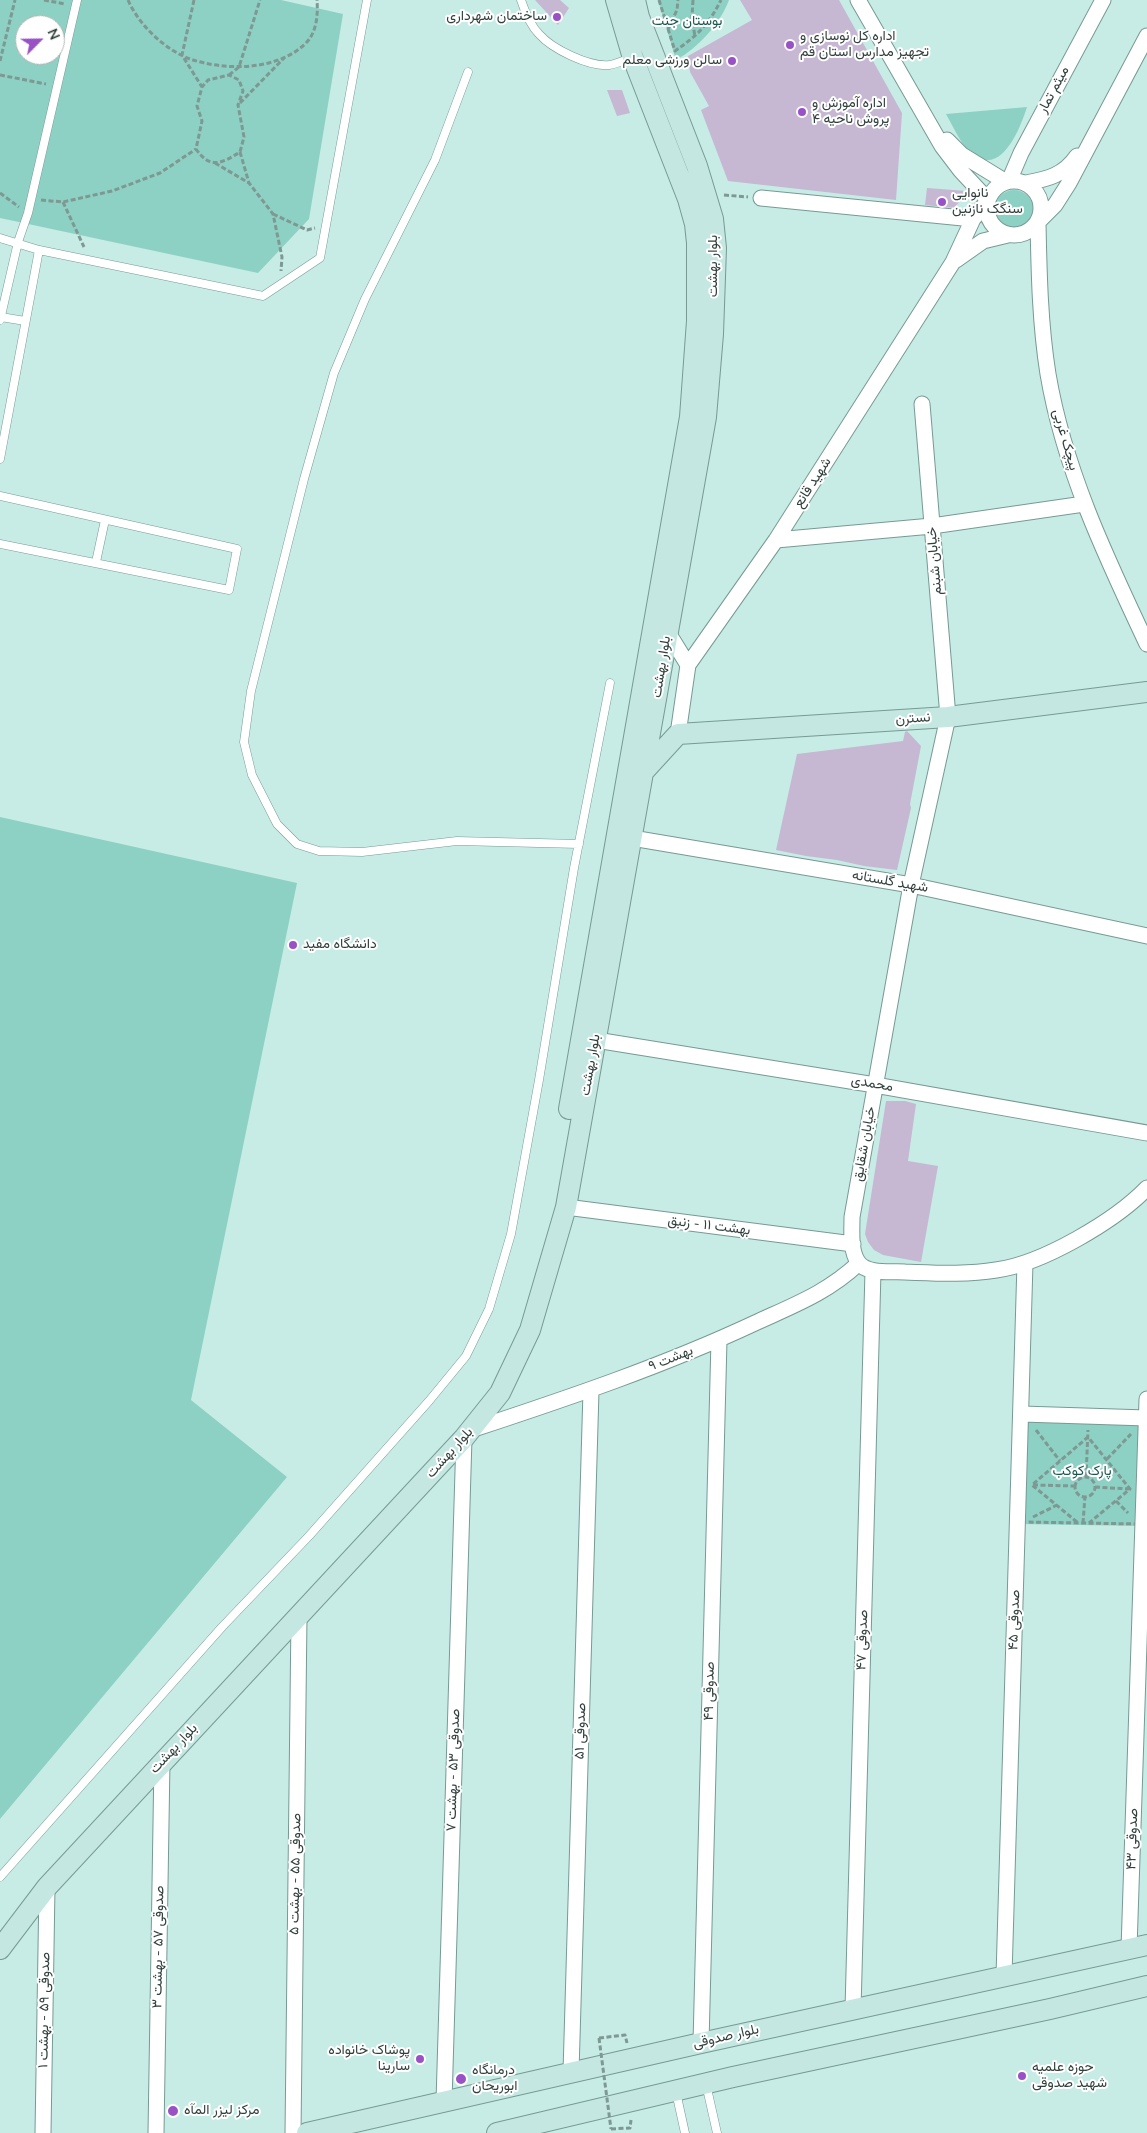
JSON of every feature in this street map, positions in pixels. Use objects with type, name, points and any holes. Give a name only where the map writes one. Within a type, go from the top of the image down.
[{"type":"street","name":"بلوار بهشت","points":[[0,1929],[38,1878],[457,1429],[489,1385],[515,1331],[536,1270],[553,1204],[690,417],[697,321],[697,243],[688,199],[633,58],[616,0]]},
{"type":"street","name":"بلوار بهشت","points":[[0,1949],[47,1887],[468,1434],[500,1393],[530,1330],[566,1207],[645,770],[706,417],[713,334],[716,248],[714,219],[696,166],[642,25],[635,0]]},
{"type":"street","points":[[858,0],[942,146],[961,172],[988,201],[989,219],[994,226],[1008,235]]},
{"type":"street","name":"میثم تمار","points":[[1007,182],[1095,4]]},
{"type":"street","points":[[953,262],[983,241],[1008,235],[1025,234],[1055,205],[1069,183],[1147,36]]},
{"type":"street","points":[[907,87],[945,138],[962,156],[1007,182],[1026,184],[1049,179],[1066,169],[1103,117]]},
{"type":"street","points":[[953,262],[972,219],[988,201],[995,189],[1007,182]]},
{"type":"street","points":[[1026,184],[1033,188],[1039,196],[1041,214],[1038,222]]},
{"type":"street","points":[[761,198],[972,219]]},
{"type":"street","name":"پیچک غربی","points":[[1038,222],[1041,312],[1048,374],[1058,417],[1084,504],[1110,567],[1147,644]]},
{"type":"street","points":[[1025,234],[1034,244],[1039,256]]},
{"type":"street","name":"شهید قانع","points":[[688,666],[776,540],[953,262]]},
{"type":"street","name":"خیابان شبنم","points":[[922,404],[948,717]]},
{"type":"street","points":[[776,540],[932,526],[1084,504]]},
{"type":"street","points":[[645,770],[678,734],[688,666],[668,630]]},
{"type":"street","name":"نسترن","points":[[678,734],[948,717],[1147,692]]},
{"type":"street","name":"خیابان شقایق","points":[[859,1263],[853,1244],[852,1217],[911,885],[948,717]]},
{"type":"street","name":"شهید گلستانه","points":[[632,838],[911,885],[1147,936]]},
{"type":"street","name":"محمدی","points":[[596,1040],[876,1085],[1147,1133]]},
{"type":"street","points":[[859,1263],[873,1271],[969,1272],[996,1270],[1025,1263],[1078,1237],[1123,1208],[1147,1188]]},
{"type":"street","name":"بهشت ۱۱ - زنبق","points":[[566,1207],[853,1244]]},
{"type":"street","name":"بهشت ۹","points":[[468,1434],[591,1390],[719,1340],[824,1291],[842,1279],[859,1263]]},
{"type":"street","name":"صدوقی ۴۵","points":[[1004,1976],[1021,1523],[1026,1485],[1024,1416],[1025,1263]]},
{"type":"street","name":"صدوقی ۴۷","points":[[853,2009],[873,1271]]},
{"type":"street","name":"صدوقی ۴۹","points":[[701,2043],[719,1340]]},
{"type":"street","name":"صدوقی ۵۱","points":[[571,2072],[591,1390]]},
{"type":"street","name":"صدوقی ۴۳","points":[[1138,1947],[1138,1489],[1147,1399]]},
{"type":"street","points":[[1024,1416],[1144,1420]]},
{"type":"street","name":"صدوقی ۵۳ - بهشت ۷","points":[[444,2101],[468,1434]]},
{"type":"street","name":"صدوقی ۵۵ - بهشت ۵","points":[[293,2133],[299,1616]]},
{"type":"street","name":"صدوقی ۵۷ - بهشت ۳","points":[[156,2133],[162,1762]]},
{"type":"street","name":"صدوقی ۵۹ - بهشت ۱","points":[[42,2133],[47,1887]]},
{"type":"street","name":"بلوار صدوقی","points":[[307,2133],[571,2072],[1138,1947]]},
{"type":"street","points":[[496,2133],[705,2083],[1050,2009],[1147,1986]]},
{"type":"lane","points":[[0,238],[39,250],[263,296],[280,285],[320,258],[367,0]]},
{"type":"lane","points":[[521,0],[526,15],[539,35],[558,49],[581,60],[608,65],[633,58]]},
{"type":"lane","points":[[26,321],[0,319],[18,242],[28,213],[77,3]]},
{"type":"lane","points":[[468,72],[435,160],[365,299],[334,373],[304,479],[251,691],[244,742],[252,775],[277,824],[297,844],[319,851],[362,852],[457,841],[579,844]]},
{"type":"lane","points":[[0,459],[39,250]]},
{"type":"lane","points":[[0,496],[237,549],[228,590],[0,544]]},
{"type":"lane","points":[[96,562],[105,520]]},
{"type":"lane","points":[[0,1878],[222,1627],[328,1514],[466,1356],[489,1309],[510,1234],[539,1080],[579,844],[610,683]]},
{"type":"lane","points":[[705,2083],[717,2133]]},
{"type":"lane","points":[[675,2090],[685,2133]]},
{"type":"path","points":[[0,60],[15,0]]},
{"type":"path","points":[[44,0],[77,3]]},
{"type":"path","points":[[128,0],[151,33],[168,47],[190,59],[229,68],[257,66],[286,57]]},
{"type":"path","points":[[194,0],[182,55],[202,87]]},
{"type":"path","points":[[31,199],[63,202],[112,192],[160,173],[196,149],[202,121],[197,106],[202,87],[208,80],[229,75],[239,67],[260,0]]},
{"type":"path","points":[[238,105],[286,57],[307,43],[318,21],[317,0]]},
{"type":"path","points":[[658,0],[675,51],[695,37],[711,19],[722,0]]},
{"type":"path","points":[[668,29],[678,0]]},
{"type":"path","points":[[693,0],[692,16],[695,37]]},
{"type":"path","points":[[0,75],[58,86]]},
{"type":"path","points":[[229,75],[239,80],[243,91],[238,105],[244,137],[240,152],[249,183],[273,214],[282,257],[280,285]]},
{"type":"path","points":[[196,149],[204,160],[214,163],[249,183]]},
{"type":"path","points":[[214,163],[230,158],[240,152]]},
{"type":"path","points":[[0,193],[28,213]]},
{"type":"path","points":[[63,202],[90,260]]},
{"type":"path","points":[[273,214],[307,230],[326,226]]},
{"type":"path","points":[[1024,1416],[1144,1420]]},
{"type":"path","points":[[1024,1416],[1060,1461]]},
{"type":"path","points":[[1021,1523],[1026,1485],[1024,1416]]},
{"type":"path","points":[[1086,1477],[1089,1418]]},
{"type":"path","points":[[1107,1459],[1144,1420]]},
{"type":"path","points":[[1021,1523],[1138,1524],[1138,1489],[1144,1420]]},
{"type":"path","points":[[1026,1485],[1060,1461],[1088,1437]]},
{"type":"path","points":[[1088,1437],[1107,1459],[1138,1489]]},
{"type":"path","points":[[1086,1477],[1092,1479],[1095,1487],[1092,1494],[1085,1496],[1079,1494],[1075,1486],[1078,1480],[1086,1477]]},
{"type":"path","points":[[1026,1485],[1075,1486]]},
{"type":"path","points":[[1026,1485],[1057,1505],[1078,1523]]},
{"type":"path","points":[[1095,1487],[1138,1489]]},
{"type":"path","points":[[1086,1523],[1138,1489]]},
{"type":"path","points":[[1085,1496],[1086,1523]]},
{"type":"path","points":[[1021,1523],[1057,1505]]},
{"type":"path","points":[[625,2035],[599,2038],[612,2129],[630,2128]]},
{"type":"green space","points":[[0,0],[281,0],[343,14],[309,219],[258,273],[0,218]]},
{"type":"green space","name":"بوستان جنت","points":[[658,0],[729,0],[720,18],[700,42],[676,60]]},
{"type":"green space","points":[[1027,107],[1014,138],[999,156],[990,160],[980,159],[965,147],[946,114]]},
{"type":"green space","points":[[1014,190],[1028,195],[1033,209],[1028,223],[1014,228],[1000,223],[995,209],[1000,195]]},
{"type":"green space","points":[[0,817],[297,883],[191,1400],[287,1477],[0,1819]]},
{"type":"green space","name":"پارک کوکب","points":[[1025,1417],[1144,1420],[1140,1526],[1021,1524]]},
{"type":"building","name":"ساختمان شهرداری","points":[[535,0],[560,0],[569,8],[558,25]]},
{"type":"building","name":"اداره آموزش و پروش ناحیه ۴","points":[[740,0],[839,0],[902,113],[896,200],[728,181],[701,110],[709,106],[690,72],[688,56],[752,20]]},
{"type":"building","points":[[607,90],[622,90],[630,113],[617,116]]},
{"type":"building","name":"نانوایی سنگک نازنین","points":[[927,188],[968,192],[954,208],[925,205]]},
{"type":"building","points":[[907,731],[921,746],[910,804],[911,808],[897,870],[776,850],[797,754],[903,741]]},
{"type":"building","points":[[886,1101],[905,1101],[916,1104],[908,1161],[938,1166],[921,1262],[883,1255],[874,1250],[865,1234]]},
{"type":"place","name":"ساختمان شهرداری","points":[[557,17]]},
{"type":"place","name":"اداره کل نوسازی و تجهیز مدارس استان قم","points":[[790,45]]},
{"type":"place","name":"سالن ورزشی معلم","points":[[732,61]]},
{"type":"place","name":"اداره آموزش و پروش ناحیه ۴","points":[[802,112]]},
{"type":"place","name":"نانوایی سنگک نازنین","points":[[942,202]]},
{"type":"place","name":"دانشگاه مفید","points":[[293,945]]},
{"type":"place","name":"پوشاک خانواده سارینا","points":[[420,2059]]},
{"type":"place","name":"حوزه علمیه شهید صدوقی","points":[[1022,2076]]},
{"type":"place","name":"درمانگاه ابوریحان","points":[[461,2079]]},
{"type":"place","name":"مرکز لیزر المآه","points":[[173,2111]]}]
